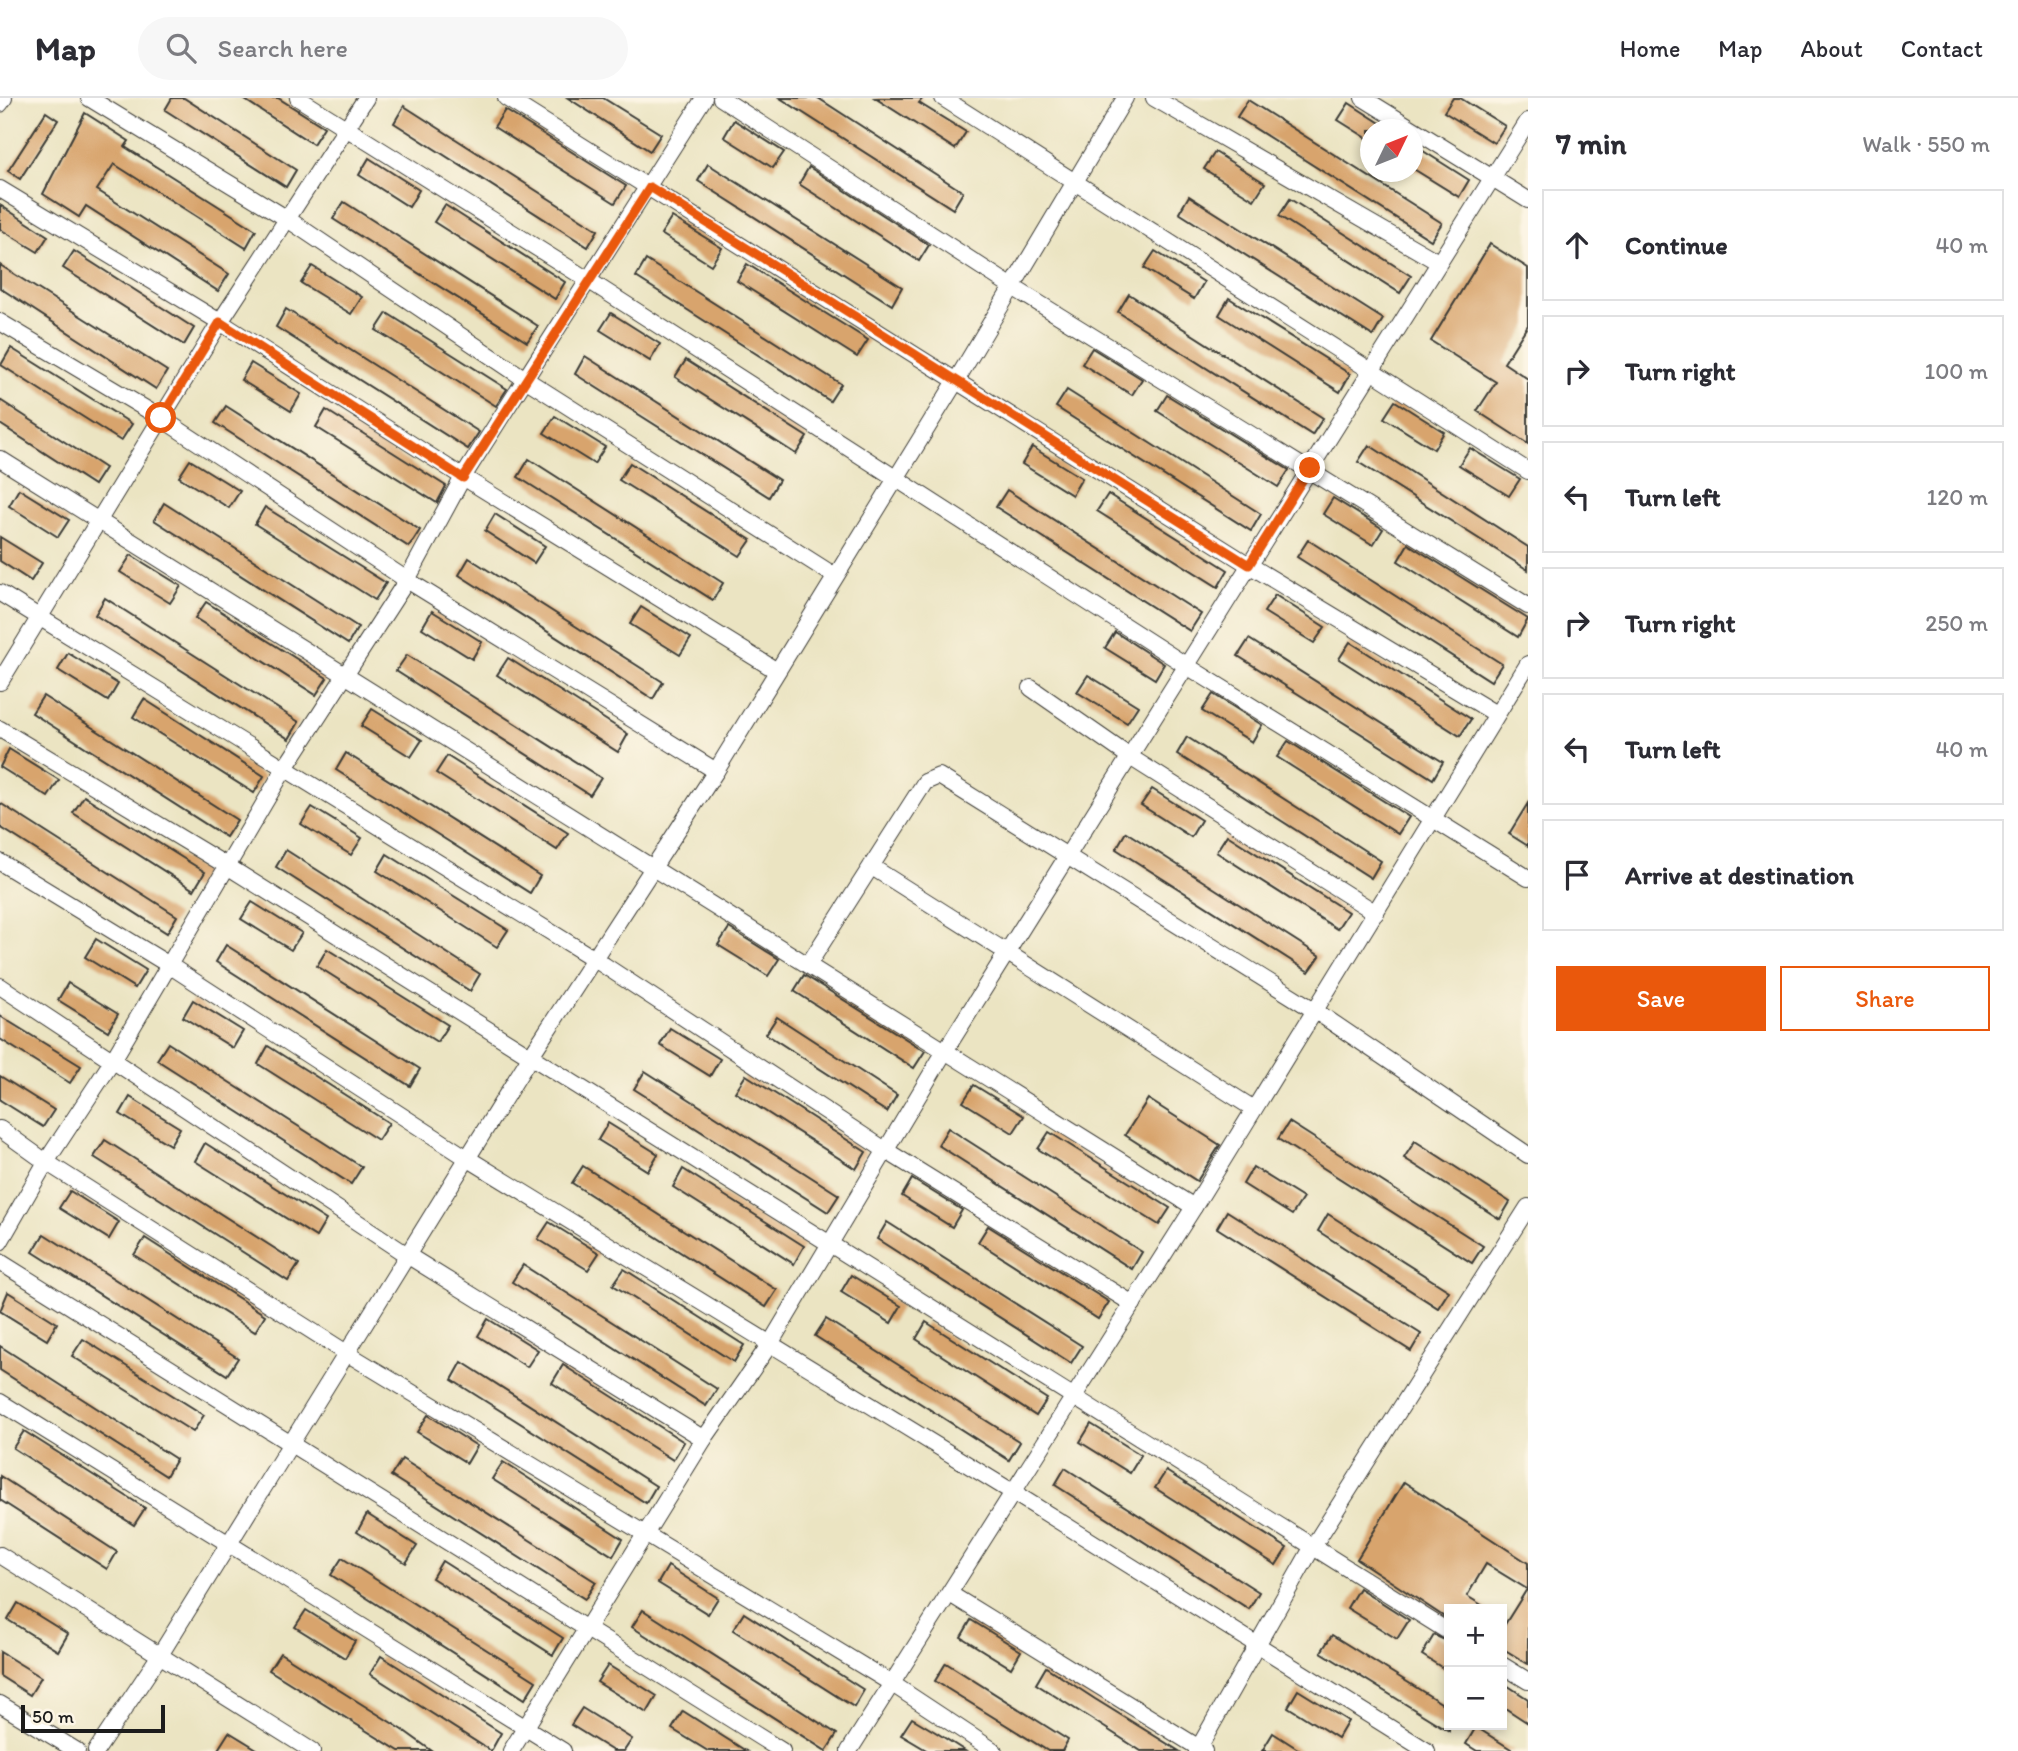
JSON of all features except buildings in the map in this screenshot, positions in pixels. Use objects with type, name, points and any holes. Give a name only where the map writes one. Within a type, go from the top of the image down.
[{"type":"street","points":[[0,104],[4,98]]},
{"type":"street","points":[[89,98],[286,218],[525,379],[835,576]]},
{"type":"street","points":[[298,98],[588,280],[1186,666],[1528,878]]},
{"type":"street","points":[[0,682],[220,322],[366,98]]},
{"type":"street","points":[[506,98],[1249,565],[1496,714]]},
{"type":"street","points":[[0,1242],[46,1162],[113,1060],[285,768],[407,580],[463,478],[704,98]]},
{"type":"street","points":[[721,98],[1011,286],[1310,468],[1528,606]]},
{"type":"street","points":[[943,98],[1528,471]]},
{"type":"street","points":[[96,1751],[160,1656],[345,1352],[530,1057],[716,771],[956,381],[1125,98]]},
{"type":"street","points":[[1154,98],[1438,262]]},
{"type":"street","points":[[1363,98],[1528,200]]},
{"type":"street","points":[[511,1751],[704,1439],[770,1343],[1006,952],[1528,121]]},
{"type":"street","points":[[0,189],[220,322],[463,478],[777,671]]},
{"type":"street","points":[[0,322],[161,418],[407,580],[716,771]]},
{"type":"street","points":[[0,459],[96,522],[1194,1207]]},
{"type":"street","points":[[0,593],[593,958],[885,1150],[1132,1304]]},
{"type":"street","points":[[849,1751],[1194,1207],[1528,664]]},
{"type":"street","points":[[1031,688],[1130,757],[1376,913]]},
{"type":"street","points":[[0,729],[227,866],[1444,1629]]},
{"type":"street","points":[[808,965],[925,782],[939,776],[1314,1010],[1528,1155]]},
{"type":"street","points":[[0,862],[169,965],[467,1158],[1014,1493],[1427,1751]]},
{"type":"street","points":[[872,867],[1254,1109]]},
{"type":"street","points":[[0,986],[407,1255],[704,1439]]},
{"type":"street","points":[[0,1129],[46,1162],[345,1352],[891,1684],[994,1751]]},
{"type":"street","points":[[950,1594],[1200,1750],[1312,1548],[1528,1207]]},
{"type":"street","points":[[0,1262],[782,1751]]},
{"type":"street","points":[[0,1402],[563,1751]]},
{"type":"street","points":[[0,1555],[312,1751]]},
{"type":"street","points":[[1505,1667],[1528,1681]]},
{"type":"street","points":[[0,1704],[77,1751]]},
{"type":"route","points":[[161,418],[220,322],[463,478],[650,187],[1249,565],[1310,468]]}]
